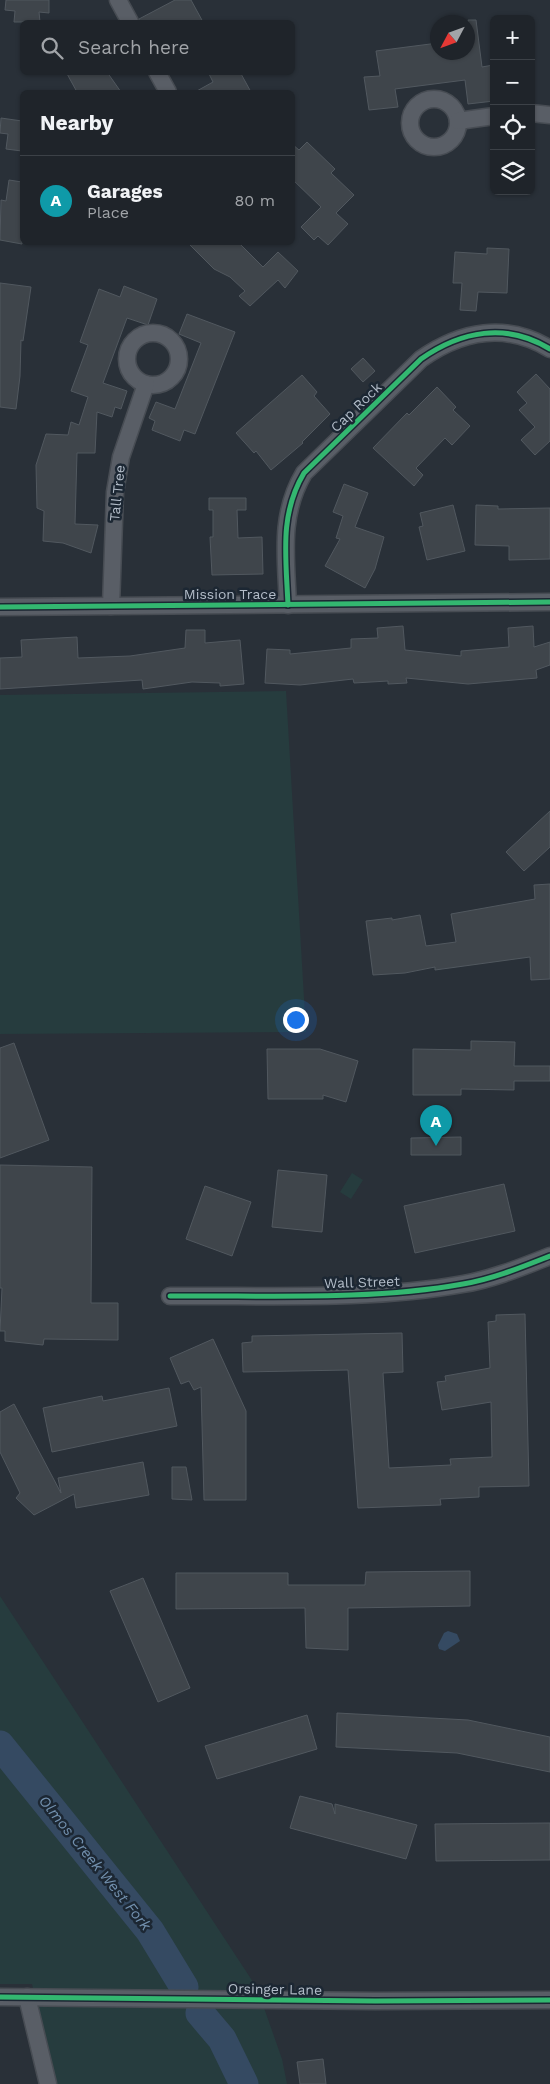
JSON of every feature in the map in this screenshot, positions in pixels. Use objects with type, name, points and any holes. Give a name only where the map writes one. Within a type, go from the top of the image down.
[{"type":"street","points":[[118,0],[129,20]]},
{"type":"street","points":[[159,75],[167,90]]},
{"type":"street","points":[[535,113],[550,115]]},
{"type":"street","points":[[458,121],[490,117]]},
{"type":"street","name":"Cap Rock","points":[[288,604],[287,511],[293,491],[304,473],[387,392],[421,359],[440,346],[462,337],[485,333],[506,334],[519,336],[550,349]]},
{"type":"street","name":"Tall Tree","points":[[111,606],[115,492],[121,457],[146,384]]},
{"type":"street","name":"Mission Trace","points":[[0,607],[550,602]]},
{"type":"street","name":"Wall Street","points":[[170,1296],[394,1294],[464,1284],[508,1272],[550,1256]]},
{"type":"street","name":"Orsinger Lane","points":[[0,1997],[366,2001],[550,2000]]},
{"type":"street","points":[[27,1997],[48,2084]]},
{"type":"green space","points":[[286,691],[306,1032],[0,1034],[0,695]]},
{"type":"green space","points":[[352,1173],[363,1180],[351,1199],[340,1192]]},
{"type":"green space","points":[[0,1596],[257,1988],[282,2059],[287,2084],[57,2084],[32,1984],[0,1984]]},
{"type":"water","points":[[448,1631],[457,1634],[460,1641],[445,1651],[439,1649],[438,1645],[444,1633]]},
{"type":"building","points":[[6,0],[49,0],[49,13],[39,12],[40,20],[20,20],[20,22],[14,22],[15,11],[5,10]]},
{"type":"building","points":[[175,0],[191,0],[202,20],[139,20]]},
{"type":"building","points":[[476,20],[482,67],[490,66],[490,101],[468,104],[465,80],[395,89],[398,107],[369,110],[364,77],[380,76],[376,51],[430,44],[430,60],[475,60]]},
{"type":"building","points":[[68,75],[109,75],[120,90],[76,90]]},
{"type":"building","points":[[210,75],[242,75],[250,90],[199,90],[213,82]]},
{"type":"building","points":[[1,118],[20,121],[20,151],[6,149],[8,134],[0,133]]},
{"type":"building","points":[[307,142],[335,169],[331,173],[354,195],[336,213],[348,224],[328,245],[318,236],[314,240],[301,227],[321,207],[295,182],[295,147],[299,150]]},
{"type":"building","points":[[9,180],[20,182],[20,244],[0,240],[1,200],[6,201]]},
{"type":"building","points":[[190,245],[241,245],[263,267],[278,252],[298,271],[285,288],[278,280],[250,306],[239,296],[245,291],[230,277],[214,269]]},
{"type":"building","points":[[487,248],[509,249],[507,293],[478,292],[476,311],[460,310],[462,283],[453,283],[455,252],[487,254]]},
{"type":"building","points":[[0,283],[31,287],[23,341],[21,340],[20,376],[16,409],[0,407]]},
{"type":"building","points":[[124,286],[157,299],[148,325],[127,318],[103,383],[127,391],[121,409],[115,407],[112,417],[97,412],[95,453],[77,453],[75,524],[98,525],[91,553],[63,543],[43,541],[44,511],[37,508],[36,465],[46,434],[68,435],[71,422],[79,425],[88,397],[71,391],[88,345],[80,342],[99,289],[120,297]]},
{"type":"building","points":[[187,314],[235,332],[195,434],[184,430],[180,441],[152,430],[155,421],[149,418],[156,402],[175,409],[201,343],[179,334]]},
{"type":"building","points":[[363,358],[375,371],[363,382],[351,369]]},
{"type":"building","points":[[536,374],[550,389],[550,441],[535,455],[521,440],[535,427],[519,410],[527,403],[517,392]]},
{"type":"building","points":[[302,375],[317,392],[314,396],[330,414],[303,443],[271,470],[256,451],[254,453],[236,433]]},
{"type":"building","points":[[437,387],[456,407],[453,410],[470,426],[452,445],[445,438],[416,468],[423,475],[414,486],[373,448],[407,413],[409,415]]},
{"type":"building","points":[[344,484],[368,493],[355,527],[384,537],[375,569],[365,588],[325,566],[340,539],[336,538],[343,516],[333,512]]},
{"type":"building","points":[[209,498],[246,498],[246,510],[237,510],[238,538],[262,537],[263,574],[212,575],[210,537],[213,537],[213,510],[209,510]]},
{"type":"building","points":[[453,505],[465,551],[427,560],[419,527],[423,526],[420,513]]},
{"type":"building","points":[[476,505],[498,506],[498,509],[550,508],[550,559],[509,560],[509,546],[475,545]]},
{"type":"building","points":[[403,626],[405,650],[461,656],[461,651],[509,647],[508,628],[533,626],[534,647],[550,642],[550,665],[536,670],[537,678],[468,684],[406,678],[407,683],[388,684],[388,681],[354,683],[353,679],[300,685],[265,683],[267,649],[290,650],[290,654],[351,648],[351,639],[378,638],[377,628]]},
{"type":"building","points":[[186,630],[205,630],[205,643],[240,640],[244,684],[220,686],[220,683],[192,682],[143,689],[142,680],[0,689],[0,658],[22,657],[21,640],[77,637],[78,658],[130,656],[185,648]]},
{"type":"building","points":[[550,811],[550,847],[524,871],[506,852]]},
{"type":"building","points":[[550,884],[550,979],[531,980],[530,957],[435,970],[435,967],[405,973],[373,975],[366,921],[392,918],[392,920],[420,915],[426,946],[456,942],[451,914],[535,899],[534,885]]},
{"type":"building","points":[[471,1041],[515,1042],[514,1066],[550,1066],[550,1081],[514,1081],[514,1090],[461,1089],[461,1095],[413,1095],[413,1049],[471,1050]]},
{"type":"building","points":[[14,1043],[49,1140],[0,1158],[0,1048]]},
{"type":"building","points":[[267,1049],[320,1049],[358,1061],[346,1102],[323,1095],[323,1099],[268,1099]]},
{"type":"building","points":[[461,1137],[461,1155],[411,1155],[411,1138]]},
{"type":"building","points":[[0,1165],[92,1167],[91,1303],[118,1303],[118,1340],[44,1339],[43,1345],[5,1341],[5,1331],[0,1331],[2,1288],[0,1288]]},
{"type":"building","points":[[278,1170],[327,1175],[322,1232],[272,1227]]},
{"type":"building","points":[[504,1184],[515,1231],[415,1253],[404,1206]]},
{"type":"building","points":[[205,1186],[251,1202],[232,1256],[186,1239]]},
{"type":"building","points":[[525,1314],[529,1486],[479,1487],[479,1497],[440,1499],[441,1505],[358,1508],[348,1370],[243,1372],[242,1343],[252,1342],[252,1336],[402,1333],[403,1372],[383,1373],[389,1468],[451,1465],[450,1459],[492,1457],[491,1402],[442,1410],[437,1382],[446,1381],[445,1376],[490,1368],[488,1322],[496,1321],[496,1315]]},
{"type":"building","points":[[213,1339],[246,1411],[246,1500],[204,1500],[201,1387],[194,1390],[189,1381],[181,1384],[170,1358]]},
{"type":"building","points":[[169,1388],[177,1426],[52,1452],[43,1408],[102,1396],[103,1401]]},
{"type":"building","points":[[14,1404],[61,1493],[58,1478],[143,1462],[149,1495],[76,1508],[74,1494],[34,1515],[16,1498],[20,1493],[0,1452],[0,1412]]},
{"type":"building","points":[[172,1467],[186,1467],[192,1500],[172,1499]]},
{"type":"building","points":[[470,1571],[470,1606],[348,1608],[348,1650],[306,1648],[305,1608],[176,1609],[176,1573],[288,1573],[288,1585],[365,1585],[366,1572]]},
{"type":"building","points":[[143,1578],[190,1688],[158,1702],[110,1591]]},
{"type":"building","points":[[337,1713],[468,1720],[550,1737],[550,1772],[457,1753],[336,1747]]},
{"type":"building","points":[[307,1715],[317,1749],[217,1779],[205,1746]]},
{"type":"building","points":[[300,1796],[332,1804],[335,1814],[335,1804],[417,1825],[406,1859],[290,1828]]},
{"type":"building","points":[[550,1823],[550,1860],[436,1861],[435,1824]]},
{"type":"building","points":[[323,2059],[326,2084],[300,2084],[297,2062]]},
{"type":"waterway","name":"Olmos Creek West Fork","points":[[0,1745],[150,1931],[184,1987]]},
{"type":"waterway","name":"Olmos Creek West Fork","points":[[200,2013],[222,2039],[244,2084]]},
{"type":"cycle path","points":[[288,605],[287,521],[296,489],[304,473],[421,359],[436,349],[468,336],[484,333],[517,335],[550,349]]},
{"type":"cycle path","points":[[0,607],[550,602]]},
{"type":"cycle path","points":[[170,1296],[317,1296],[391,1293],[463,1284],[485,1279],[550,1256]]},
{"type":"cycle path","points":[[0,1997],[375,2001],[550,2000]]},
{"type":"place","name":"Garages","points":[[436,1146]]}]
